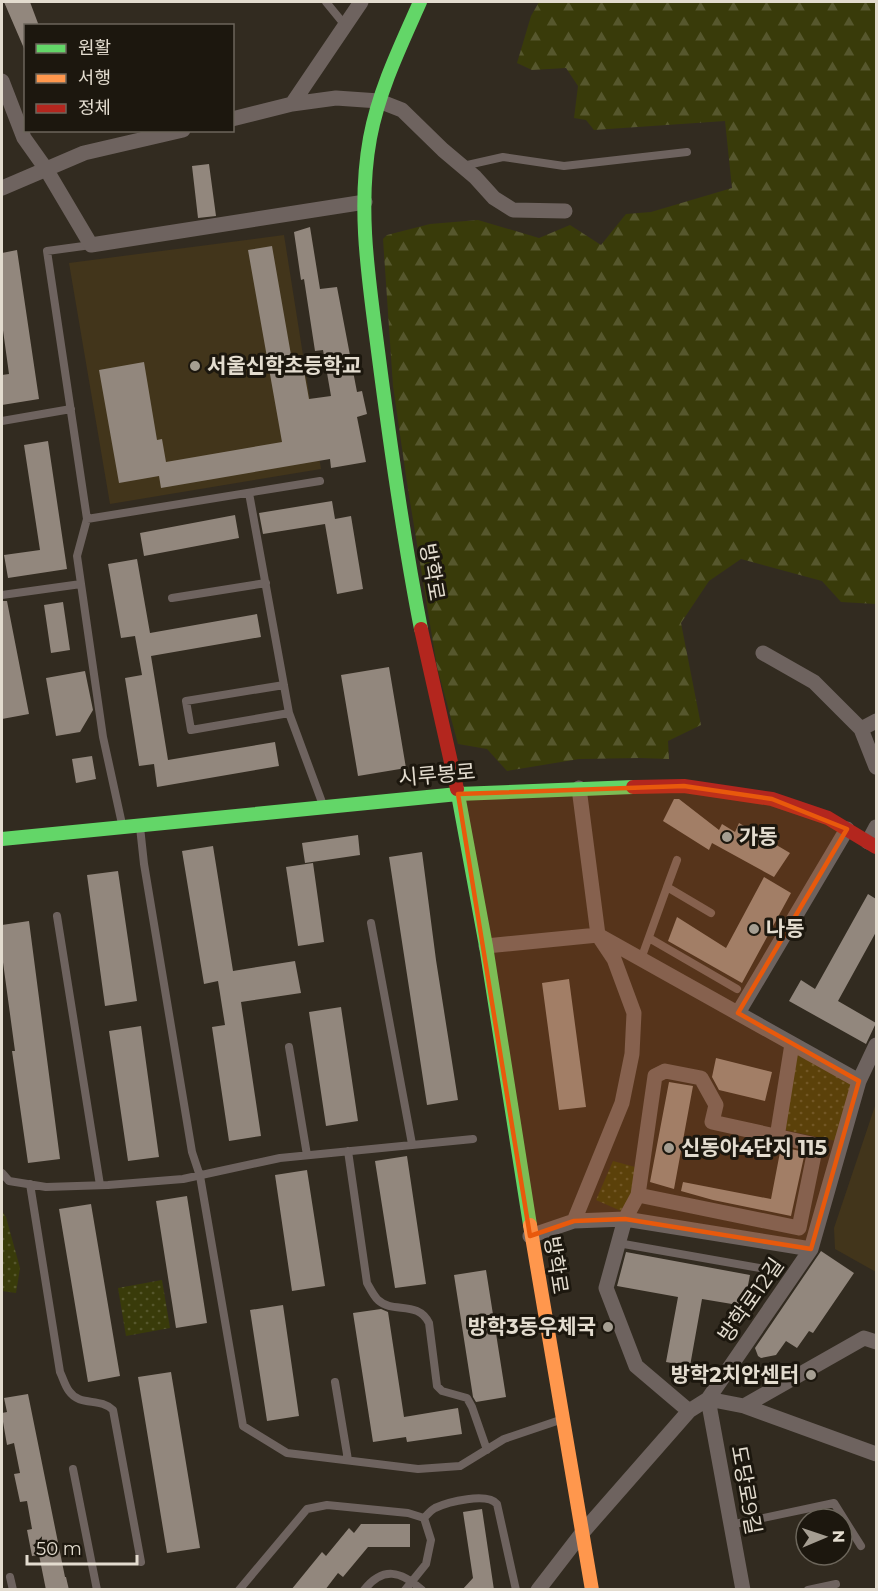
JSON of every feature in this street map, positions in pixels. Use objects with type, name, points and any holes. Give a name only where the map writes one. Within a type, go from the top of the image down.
[{"type":"main road","name":"방학로","points":[[420,2],[390,69],[379,101],[370,140],[364,202],[365,244],[393,473],[426,655],[458,794],[486,946],[530,1236],[592,1590]]},
{"type":"main road","name":"시루봉로","points":[[2,839],[458,794],[684,786],[772,799],[828,818],[872,845]]},
{"type":"street","points":[[292,104],[361,2]]},
{"type":"street","points":[[2,81],[24,138],[46,169],[91,245],[364,202]]},
{"type":"street","points":[[234,118],[292,104],[336,98],[379,101],[402,110],[494,198],[513,210],[565,211]]},
{"type":"street","points":[[2,188],[84,153],[174,132]]},
{"type":"street","points":[[763,653],[814,682],[861,729],[876,767]]},
{"type":"street","points":[[861,729],[876,721]]},
{"type":"street","name":"방학로","points":[[574,1221],[622,1103],[632,1054],[634,1013],[614,959],[598,935],[579,788]]},
{"type":"street","name":"시루봉로","points":[[872,845],[876,827]]},
{"type":"street","points":[[738,1013],[847,829]]},
{"type":"street","points":[[486,946],[598,935],[860,1081]]},
{"type":"street","points":[[777,1137],[792,1044]]},
{"type":"street","name":"방학로12길","points":[[538,1590],[582,1533],[689,1411],[708,1399],[811,1249],[860,1081],[876,1044]]},
{"type":"street","points":[[638,1195],[799,1228],[816,1145],[712,1122],[716,1105],[701,1078],[665,1071],[655,1076],[638,1195],[625,1219],[606,1288],[636,1366],[689,1411]]},
{"type":"street","points":[[530,1236],[574,1221],[625,1219],[811,1249]]},
{"type":"street","points":[[744,1406],[864,1338],[876,1342]]},
{"type":"street","points":[[708,1399],[744,1406],[876,1454]]},
{"type":"street","name":"도당로9길","points":[[708,1399],[743,1590]]},
{"type":"lane","points":[[326,2],[344,24]]},
{"type":"lane","points":[[462,166],[503,157],[564,166],[687,152]]},
{"type":"lane","points":[[91,245],[47,251],[87,519],[77,556],[103,737],[123,827]]},
{"type":"lane","points":[[2,420],[71,409]]},
{"type":"lane","points":[[87,519],[320,481]]},
{"type":"lane","points":[[249,493],[289,714],[324,807]]},
{"type":"lane","points":[[172,598],[266,583]]},
{"type":"lane","points":[[2,595],[81,584]]},
{"type":"lane","points":[[284,685],[186,701],[191,730],[289,714]]},
{"type":"lane","points":[[140,825],[144,864],[192,1152],[200,1176],[243,1426],[287,1453],[418,1469],[460,1467],[504,1439],[562,1419]]},
{"type":"lane","points":[[641,959],[677,860]]},
{"type":"lane","points":[[667,887],[711,913]]},
{"type":"lane","points":[[57,916],[100,1185]]},
{"type":"lane","points":[[371,923],[412,1144]]},
{"type":"lane","points":[[649,938],[737,989]]},
{"type":"lane","points":[[289,1047],[307,1155]]},
{"type":"lane","points":[[2,1173],[9,1181],[46,1187],[100,1185],[183,1179],[280,1158],[473,1139]]},
{"type":"lane","points":[[348,1151],[367,1283],[377,1299],[385,1304],[410,1308],[426,1317],[429,1323],[437,1386],[442,1391],[467,1398],[487,1450]]},
{"type":"lane","points":[[30,1184],[60,1372],[68,1390],[79,1400],[106,1404],[113,1410],[141,1562]]},
{"type":"lane","points":[[618,1243],[771,1270]]},
{"type":"lane","points":[[335,1382],[348,1460]]},
{"type":"lane","points":[[73,1469],[97,1590]]},
{"type":"lane","points":[[424,1518],[434,1508],[456,1501],[486,1497],[494,1500],[497,1504],[516,1590]]},
{"type":"lane","points":[[730,1525],[834,1503],[861,1546]]},
{"type":"lane","points":[[239,1590],[307,1509],[327,1505],[408,1514],[424,1518]]},
{"type":"lane","points":[[405,1590],[426,1564],[431,1540],[424,1518]]},
{"type":"lane","points":[[364,1590],[379,1575],[389,1572],[413,1581],[422,1590]]},
{"type":"lane","points":[[10,1577],[13,1590]]},
{"type":"lane","points":[[808,1590],[836,1584]]},
{"type":"highlighted area","points":[[684,786],[772,799],[847,829],[738,1013],[859,1081],[811,1249],[625,1219],[574,1221],[530,1236],[458,794]]},
{"type":"shaded area","name":"서울신학초등학교","points":[[284,235],[321,469],[110,504],[69,263]]},
{"type":"shaded area","points":[[876,1103],[876,1272],[835,1249],[834,1228]]},
{"type":"green space","points":[[539,2],[876,2],[876,604],[841,602],[822,581],[741,559],[709,581],[681,623],[701,725],[668,741],[669,759],[579,759],[507,771],[487,749],[458,744],[437,667],[393,386],[383,239],[387,235],[430,224],[478,220],[539,238],[570,225],[601,245],[626,214],[651,212],[732,188],[725,121],[594,130],[586,120],[574,118],[578,86],[566,68],[532,70],[517,63],[531,16]]},
{"type":"green space","points":[[797,1053],[851,1083],[836,1141],[785,1130]]},
{"type":"green space","points":[[613,1161],[635,1167],[632,1192],[621,1211],[596,1200]]},
{"type":"green space","points":[[2,1211],[6,1217],[20,1268],[16,1293],[2,1291]]},
{"type":"green space","points":[[162,1280],[170,1328],[126,1336],[118,1288]]},
{"type":"building","points":[[4,2],[30,2],[38,24],[24,24],[24,48]]},
{"type":"building","points":[[209,164],[216,216],[198,218],[192,166]]},
{"type":"building","points":[[310,227],[320,289],[337,287],[357,392],[362,391],[367,414],[357,417],[366,462],[331,468],[330,459],[161,488],[159,476],[119,483],[99,370],[144,362],[157,440],[162,439],[166,462],[282,442],[248,250],[272,246],[294,372],[304,371],[309,399],[331,396],[323,350],[315,351],[294,232]]},
{"type":"building","points":[[17,250],[39,399],[2,405],[2,375],[9,374],[2,323],[2,253]]},
{"type":"building","points":[[48,441],[67,569],[8,578],[4,555],[40,550],[24,445]]},
{"type":"building","points":[[332,501],[335,519],[351,516],[363,589],[337,594],[325,524],[263,534],[259,513]]},
{"type":"building","points":[[235,515],[239,538],[144,556],[140,533]]},
{"type":"building","points":[[137,559],[150,633],[257,614],[261,637],[151,656],[168,760],[275,742],[279,766],[157,787],[154,764],[139,766],[125,678],[142,675],[135,636],[121,638],[108,564]]},
{"type":"building","points":[[2,601],[7,601],[29,714],[2,719]]},
{"type":"building","points":[[63,602],[70,650],[51,653],[44,605]]},
{"type":"building","points":[[389,667],[406,768],[358,776],[341,675]]},
{"type":"building","points":[[85,671],[93,710],[80,732],[56,736],[46,678]]},
{"type":"building","points":[[92,756],[96,779],[76,783],[72,759]]},
{"type":"building","name":"가동","points":[[674,799],[679,799],[719,830],[722,824],[735,832],[739,823],[790,853],[774,877],[712,843],[709,850],[663,821]]},
{"type":"building","points":[[358,835],[360,855],[305,863],[302,843]]},
{"type":"building","points":[[213,846],[233,971],[295,961],[301,993],[241,1002],[261,1136],[229,1141],[212,1027],[225,1025],[218,981],[204,984],[182,851]]},
{"type":"building","points":[[422,852],[458,1100],[427,1105],[389,857]]},
{"type":"building","points":[[313,863],[324,942],[298,946],[286,867]]},
{"type":"building","points":[[118,871],[137,1001],[105,1006],[87,875]]},
{"type":"building","name":"나동","points":[[764,877],[791,893],[742,983],[668,941],[677,917],[726,948]]},
{"type":"building","points":[[868,894],[876,899],[876,932],[838,1001],[876,1023],[866,1044],[789,1001],[801,980],[815,989]]},
{"type":"building","points":[[29,921],[60,1159],[28,1163],[12,1051],[15,1051],[2,955],[2,925]]},
{"type":"building","points":[[569,979],[586,1107],[559,1110],[542,983]]},
{"type":"building","points":[[341,1007],[358,1121],[326,1126],[309,1012]]},
{"type":"building","points":[[141,1026],[159,1157],[128,1161],[109,1031]]},
{"type":"building","points":[[716,1058],[772,1072],[765,1101],[719,1090],[712,1077]]},
{"type":"building","points":[[669,1082],[693,1086],[674,1189],[650,1182]]},
{"type":"building","points":[[781,1147],[805,1152],[791,1216],[681,1191],[683,1182],[771,1199]]},
{"type":"building","points":[[407,1156],[426,1284],[395,1288],[375,1161]]},
{"type":"building","points":[[307,1170],[325,1286],[292,1291],[275,1175]]},
{"type":"building","points":[[187,1196],[207,1323],[176,1328],[156,1201]]},
{"type":"building","points":[[91,1204],[120,1376],[88,1382],[59,1209]]},
{"type":"building","points":[[821,1251],[854,1273],[813,1333],[809,1331],[797,1348],[786,1341],[776,1355],[761,1358],[755,1348]]},
{"type":"building","points":[[626,1252],[750,1275],[744,1306],[702,1299],[690,1366],[666,1362],[678,1297],[617,1286]]},
{"type":"building","points":[[486,1270],[506,1397],[476,1402],[473,1397],[454,1275]]},
{"type":"building","points":[[283,1305],[299,1416],[267,1421],[250,1310]]},
{"type":"building","points":[[381,1309],[388,1312],[404,1417],[458,1408],[462,1434],[407,1442],[406,1437],[373,1442],[353,1313]]},
{"type":"building","points":[[171,1372],[200,1548],[167,1553],[138,1377]]},
{"type":"building","points":[[28,1394],[69,1590],[46,1590],[39,1555],[32,1556],[27,1530],[32,1529],[27,1501],[20,1502],[14,1474],[20,1473],[14,1443],[7,1445],[2,1416],[2,1413],[7,1412],[4,1398]]},
{"type":"building","points":[[482,1509],[494,1590],[462,1590],[473,1578],[463,1512]]},
{"type":"building","points":[[361,1524],[410,1524],[410,1547],[368,1547],[343,1577],[338,1573],[325,1590],[291,1590],[322,1552],[326,1556],[349,1528],[354,1533]]},
{"type":"traffic: fast","points":[[420,2],[391,69],[374,120],[366,165],[364,218],[368,272],[387,421],[421,629]]},
{"type":"traffic: fast","points":[[2,839],[458,794],[633,787]]},
{"type":"traffic: fast","points":[[457,789],[486,946],[530,1225]]},
{"type":"traffic: slow","points":[[530,1225],[592,1590]]},
{"type":"traffic: jam","points":[[421,629],[457,789]]},
{"type":"traffic: jam","points":[[633,787],[684,786],[772,799],[828,818],[876,847]]},
{"type":"place","name":"서울신학초등학교","points":[[195,366]]},
{"type":"place","name":"가동","points":[[727,837]]},
{"type":"place","name":"나동","points":[[754,929]]},
{"type":"place","name":"신동아4단지 115","points":[[669,1148]]},
{"type":"place","name":"방학3동우체국","points":[[608,1327]]},
{"type":"place","name":"방학2치안센터","points":[[811,1375]]}]
